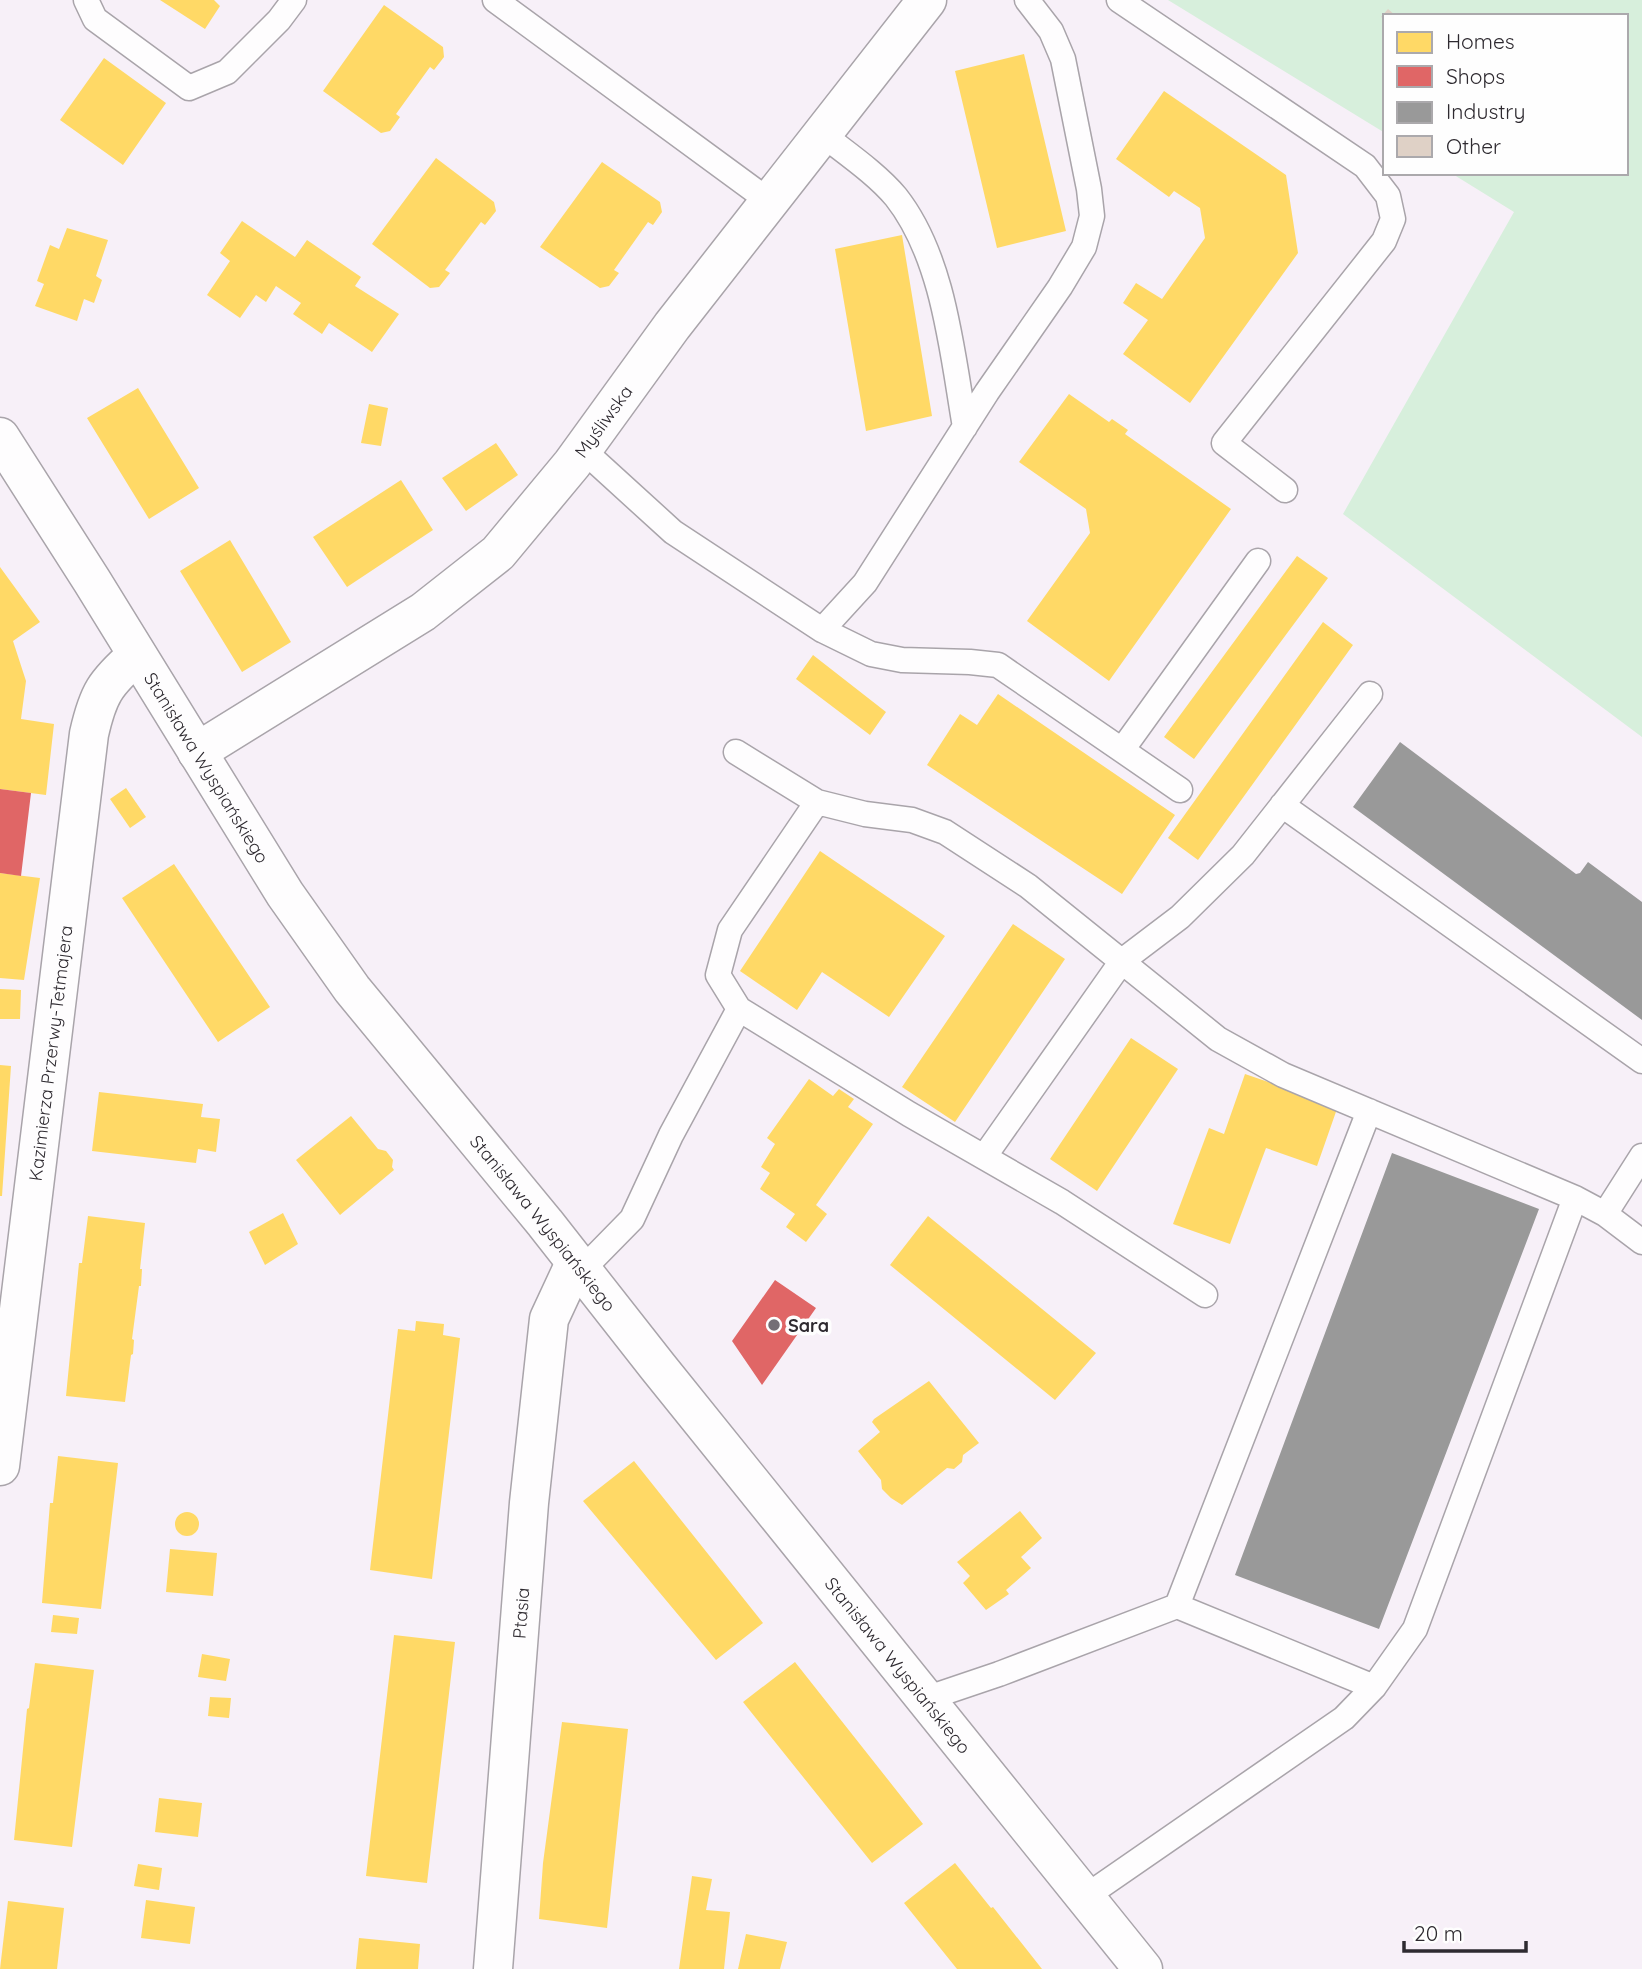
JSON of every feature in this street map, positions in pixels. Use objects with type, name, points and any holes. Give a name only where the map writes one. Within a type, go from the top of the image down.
[{"type":"street","name":"Myśliwska","points":[[197,752],[423,612],[498,553],[583,450],[672,326],[927,0]]},
{"type":"street","name":"Stanisława Wyspiańskiego","points":[[0,438],[92,581],[285,894],[352,989],[470,1130],[1143,1969]]},
{"type":"street","name":"Kazimierza Przerwy-Tetmajera","points":[[0,1465],[89,734],[96,701],[115,674],[136,656]]},
{"type":"street","name":"Ptasia","points":[[493,1969],[529,1503],[549,1319],[578,1267]]},
{"type":"lane","points":[[86,0],[95,19],[189,88],[227,72],[279,20],[294,0]]},
{"type":"lane","points":[[495,0],[769,201]]},
{"type":"lane","points":[[822,630],[864,583],[1084,247],[1092,216],[1089,189],[1063,59],[1051,31],[1027,0]]},
{"type":"lane","points":[[1119,0],[1365,166],[1388,196],[1393,219],[1384,242],[1224,443],[1285,490]]},
{"type":"lane","points":[[822,134],[894,195],[916,226],[936,279],[950,335],[965,427]]},
{"type":"lane","points":[[583,450],[673,532],[822,630],[871,654],[902,660],[998,665],[1180,790]]},
{"type":"lane","points":[[1122,750],[1258,561]]},
{"type":"lane","points":[[984,1157],[1122,961],[1180,916],[1243,855],[1370,694]]},
{"type":"lane","points":[[736,752],[817,802],[865,814],[912,820],[945,832],[1028,886],[1219,1039],[1283,1075],[1575,1198],[1605,1214],[1642,1242]]},
{"type":"lane","points":[[817,802],[730,930],[718,975],[738,1009],[909,1114],[1062,1202],[1205,1295]]},
{"type":"lane","points":[[1282,805],[1642,1061]]},
{"type":"lane","points":[[578,1267],[632,1219],[671,1135],[738,1009]]},
{"type":"lane","points":[[1177,1606],[1369,1111]]},
{"type":"lane","points":[[1605,1214],[1642,1156]]},
{"type":"lane","points":[[1085,1897],[1344,1718],[1374,1687],[1415,1629],[1575,1198]]},
{"type":"lane","points":[[925,1699],[999,1674],[1177,1606],[1374,1687]]},
{"type":"green space","points":[[1168,0],[1642,0],[1642,737],[1343,514],[1514,212],[1454,175],[1628,175],[1628,14],[1383,14],[1383,132]]},
{"type":"building: Homes","points":[[160,0],[214,0],[220,6],[205,29]]},
{"type":"building: Homes","points":[[384,5],[443,47],[444,57],[434,70],[430,67],[396,114],[400,117],[390,131],[381,133],[323,91]]},
{"type":"building: Homes","points":[[1024,54],[1066,231],[997,248],[955,71]]},
{"type":"building: Homes","points":[[104,58],[166,103],[123,165],[60,120]]},
{"type":"building: Homes","points":[[1164,91],[1286,175],[1298,253],[1190,403],[1123,354],[1148,320],[1123,303],[1136,283],[1162,299],[1205,238],[1200,208],[1174,191],[1169,197],[1116,159]]},
{"type":"building: Homes","points":[[436,158],[494,202],[496,211],[485,225],[481,222],[445,270],[450,273],[439,287],[430,288],[372,244]]},
{"type":"building: Homes","points":[[602,162],[660,202],[662,212],[653,225],[648,222],[614,270],[619,273],[609,286],[600,288],[540,247]]},
{"type":"building: Homes","points":[[242,221],[295,257],[307,240],[361,277],[355,286],[399,314],[372,352],[329,323],[322,334],[293,314],[301,303],[276,286],[266,302],[256,295],[240,318],[207,295],[230,261],[220,253]]},
{"type":"building: Homes","points":[[67,228],[108,240],[96,276],[102,280],[94,303],[84,299],[77,321],[35,306],[44,284],[37,281],[50,245],[59,249]]},
{"type":"building: Homes","points":[[902,235],[932,416],[866,431],[835,249]]},
{"type":"building: Homes","points":[[138,388],[199,488],[149,519],[87,418]]},
{"type":"building: Homes","points":[[1069,394],[1109,422],[1112,419],[1128,430],[1125,434],[1231,509],[1109,681],[1027,621],[1090,533],[1086,509],[1019,462]]},
{"type":"building: Homes","points":[[369,404],[388,408],[381,446],[361,443]]},
{"type":"building: Homes","points":[[496,443],[518,475],[466,511],[442,478]]},
{"type":"building: Homes","points":[[401,480],[433,530],[347,587],[313,537]]},
{"type":"building: Homes","points":[[230,540],[291,642],[242,672],[180,571]]},
{"type":"building: Homes","points":[[1297,556],[1328,578],[1194,759],[1164,737]]},
{"type":"building: Homes","points":[[0,567],[40,622],[13,641],[26,681],[21,719],[54,724],[46,795],[0,789]]},
{"type":"building: Homes","points":[[1323,622],[1353,645],[1198,860],[1168,838]]},
{"type":"building: Homes","points":[[813,655],[886,712],[870,735],[796,679]]},
{"type":"building: Homes","points":[[998,694],[1175,815],[1122,894],[927,765],[960,714],[977,725]]},
{"type":"building: Homes","points":[[126,788],[146,817],[130,828],[110,799]]},
{"type":"building: Homes","points":[[820,851],[945,936],[889,1017],[822,972],[797,1010],[740,971]]},
{"type":"building: Homes","points":[[174,864],[270,1007],[218,1042],[122,898]]},
{"type":"building: Homes","points":[[0,873],[40,878],[24,980],[0,978]]},
{"type":"building: Homes","points":[[1013,924],[1065,959],[955,1122],[902,1087]]},
{"type":"building: Homes","points":[[0,989],[21,990],[20,1019],[0,1019]]},
{"type":"building: Homes","points":[[1131,1038],[1178,1069],[1097,1191],[1050,1159]]},
{"type":"building: Homes","points":[[0,1065],[11,1066],[2,1196],[0,1196]]},
{"type":"building: Homes","points":[[1245,1074],[1338,1106],[1317,1166],[1266,1148],[1230,1244],[1173,1224],[1209,1128],[1224,1134]]},
{"type":"building: Homes","points":[[809,1079],[833,1096],[839,1089],[854,1099],[848,1107],[873,1124],[816,1205],[827,1214],[806,1242],[786,1227],[795,1214],[760,1189],[770,1173],[761,1167],[775,1144],[767,1138]]},
{"type":"building: Homes","points":[[99,1092],[203,1104],[201,1117],[220,1119],[216,1152],[198,1149],[196,1163],[92,1151]]},
{"type":"building: Homes","points":[[351,1116],[378,1149],[386,1151],[393,1160],[394,1170],[340,1215],[296,1160]]},
{"type":"building: Homes","points":[[283,1213],[298,1244],[265,1265],[249,1232]]},
{"type":"building: Homes","points":[[88,1216],[145,1223],[141,1286],[125,1402],[66,1396],[79,1263],[82,1263]]},
{"type":"building: Homes","points":[[928,1216],[1096,1353],[1055,1400],[890,1265]]},
{"type":"building: Homes","points":[[416,1321],[444,1324],[443,1335],[460,1338],[432,1579],[370,1570],[398,1329],[415,1331]]},
{"type":"building: Homes","points":[[929,1381],[979,1443],[963,1455],[962,1462],[954,1469],[947,1468],[902,1505],[882,1489],[881,1480],[858,1451],[880,1432],[872,1422],[874,1419]]},
{"type":"building: Homes","points":[[58,1456],[118,1463],[101,1609],[42,1603],[50,1503],[53,1503]]},
{"type":"building: Homes","points":[[634,1461],[763,1623],[716,1660],[583,1501]]},
{"type":"building: Homes","points":[[1020,1511],[1042,1538],[1021,1557],[1031,1568],[1006,1590],[1009,1594],[986,1610],[963,1583],[970,1576],[957,1562]]},
{"type":"building: Homes","points":[[182,1512],[192,1512],[199,1519],[199,1529],[192,1536],[182,1536],[175,1529],[175,1519]]},
{"type":"building: Homes","points":[[170,1549],[217,1553],[213,1596],[166,1592]]},
{"type":"building: Homes","points":[[53,1615],[79,1618],[77,1634],[51,1632]]},
{"type":"building: Homes","points":[[394,1635],[455,1642],[427,1883],[366,1876]]},
{"type":"building: Homes","points":[[202,1654],[230,1659],[226,1681],[198,1677]]},
{"type":"building: Homes","points":[[795,1662],[923,1824],[872,1863],[743,1702]]},
{"type":"building: Homes","points":[[35,1663],[94,1670],[72,1847],[14,1840],[27,1709]]},
{"type":"building: Homes","points":[[210,1697],[231,1698],[229,1718],[208,1716]]},
{"type":"building: Homes","points":[[562,1722],[628,1729],[607,1928],[539,1919],[543,1863]]},
{"type":"building: Homes","points":[[159,1798],[202,1803],[198,1837],[155,1832]]},
{"type":"building: Homes","points":[[955,1863],[1042,1969],[957,1969],[904,1903]]},
{"type":"building: Homes","points":[[138,1864],[162,1868],[159,1890],[134,1886]]},
{"type":"building: Homes","points":[[692,1876],[712,1879],[706,1910],[730,1912],[724,1969],[679,1969]]},
{"type":"building: Homes","points":[[146,1900],[195,1907],[190,1944],[141,1938]]},
{"type":"building: Homes","points":[[8,1901],[64,1908],[57,1969],[0,1969]]},
{"type":"building: Homes","points":[[746,1934],[787,1942],[780,1969],[738,1969]]},
{"type":"building: Homes","points":[[359,1938],[420,1944],[418,1969],[356,1969]]},
{"type":"building: Shops","points":[[0,789],[31,793],[21,876],[0,873]]},
{"type":"building: Shops","name":"Sara","points":[[775,1280],[816,1308],[762,1385],[732,1341]]},
{"type":"building: Industry","points":[[1400,742],[1576,874],[1580,873],[1588,862],[1642,902],[1642,1020],[1353,807]]},
{"type":"building: Industry","points":[[1392,1153],[1539,1209],[1379,1629],[1235,1575]]},
{"type":"place","name":"Sara","points":[[774,1325]]}]
